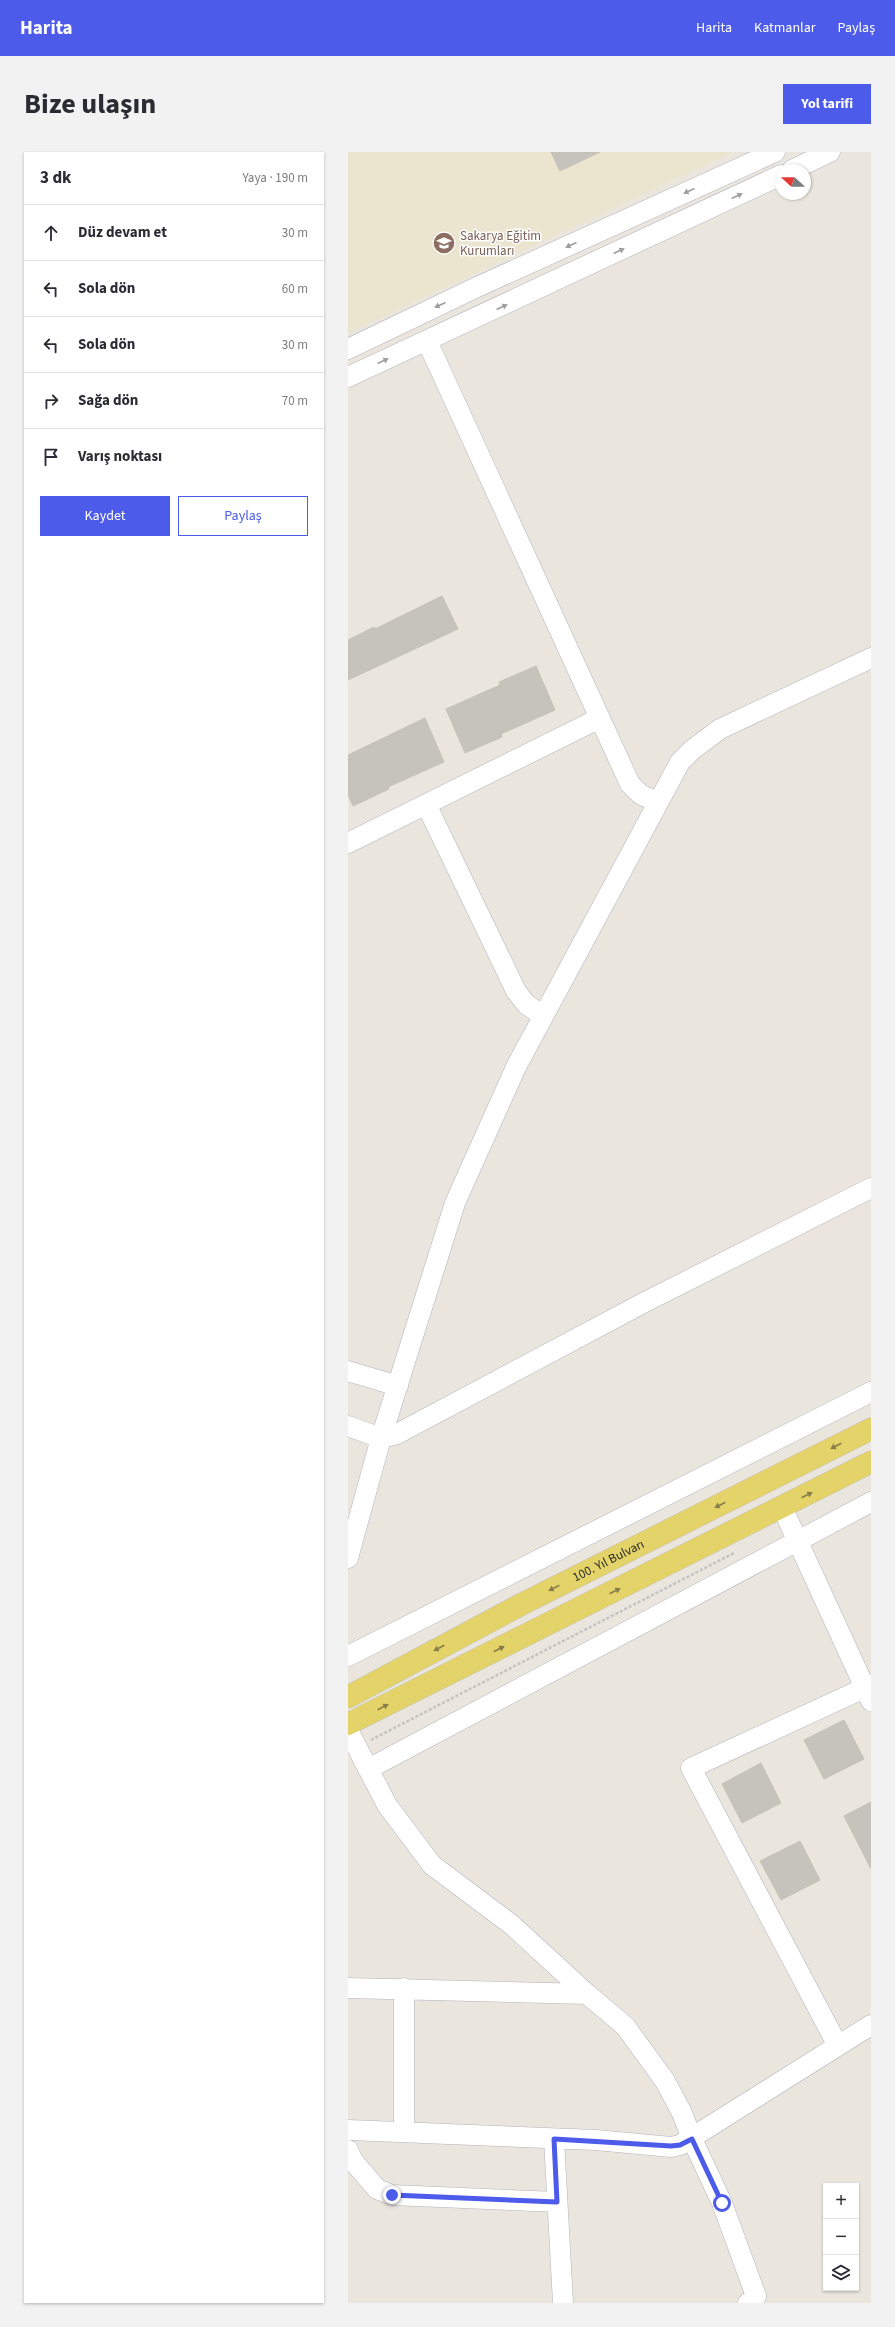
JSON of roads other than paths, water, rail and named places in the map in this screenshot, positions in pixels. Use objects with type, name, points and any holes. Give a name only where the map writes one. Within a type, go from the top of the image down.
[{"type":"main road","name":"100. Yıl Bulvarı","points":[[348,1697],[522,1604],[871,1429]]},
{"type":"main road","points":[[348,1724],[871,1462]]},
{"type":"street","points":[[348,349],[475,288],[775,152]]},
{"type":"street","points":[[805,164],[830,152]]},
{"type":"street","points":[[348,377],[775,178]]},
{"type":"street","points":[[426,341],[630,784],[640,794],[657,802]]},
{"type":"street","points":[[348,1558],[352,1522],[382,1438],[455,1203],[516,1067],[657,802],[680,762],[705,739],[736,722],[871,658]]},
{"type":"street","points":[[348,842],[600,718]]},
{"type":"street","points":[[426,804],[516,991],[526,1004],[544,1016]]},
{"type":"street","points":[[348,1426],[382,1438],[397,1434],[645,1302],[871,1188]]},
{"type":"street","points":[[348,1371],[398,1386]]},
{"type":"street","points":[[348,1656],[871,1392]]},
{"type":"street","points":[[368,1769],[871,1502]]},
{"type":"street","points":[[782,1507],[869,1691],[691,1768],[838,2046]]},
{"type":"street","points":[[348,1730],[387,1805],[432,1865],[512,1925],[625,2026],[665,2081],[682,2113],[692,2139],[722,2203],[756,2296],[748,2303]]},
{"type":"street","points":[[348,1988],[404,1988],[588,1994]]},
{"type":"street","points":[[404,1988],[404,2131]]},
{"type":"street","points":[[348,2130],[404,2131],[671,2146],[680,2145],[692,2139],[871,2025]]},
{"type":"street","points":[[554,2139],[563,2303]]},
{"type":"street","points":[[348,2150],[353,2161],[377,2189],[392,2195],[557,2202]]},
{"type":"place","name":"Sakarya Eğitim Kurumları","points":[[444,243]]}]
